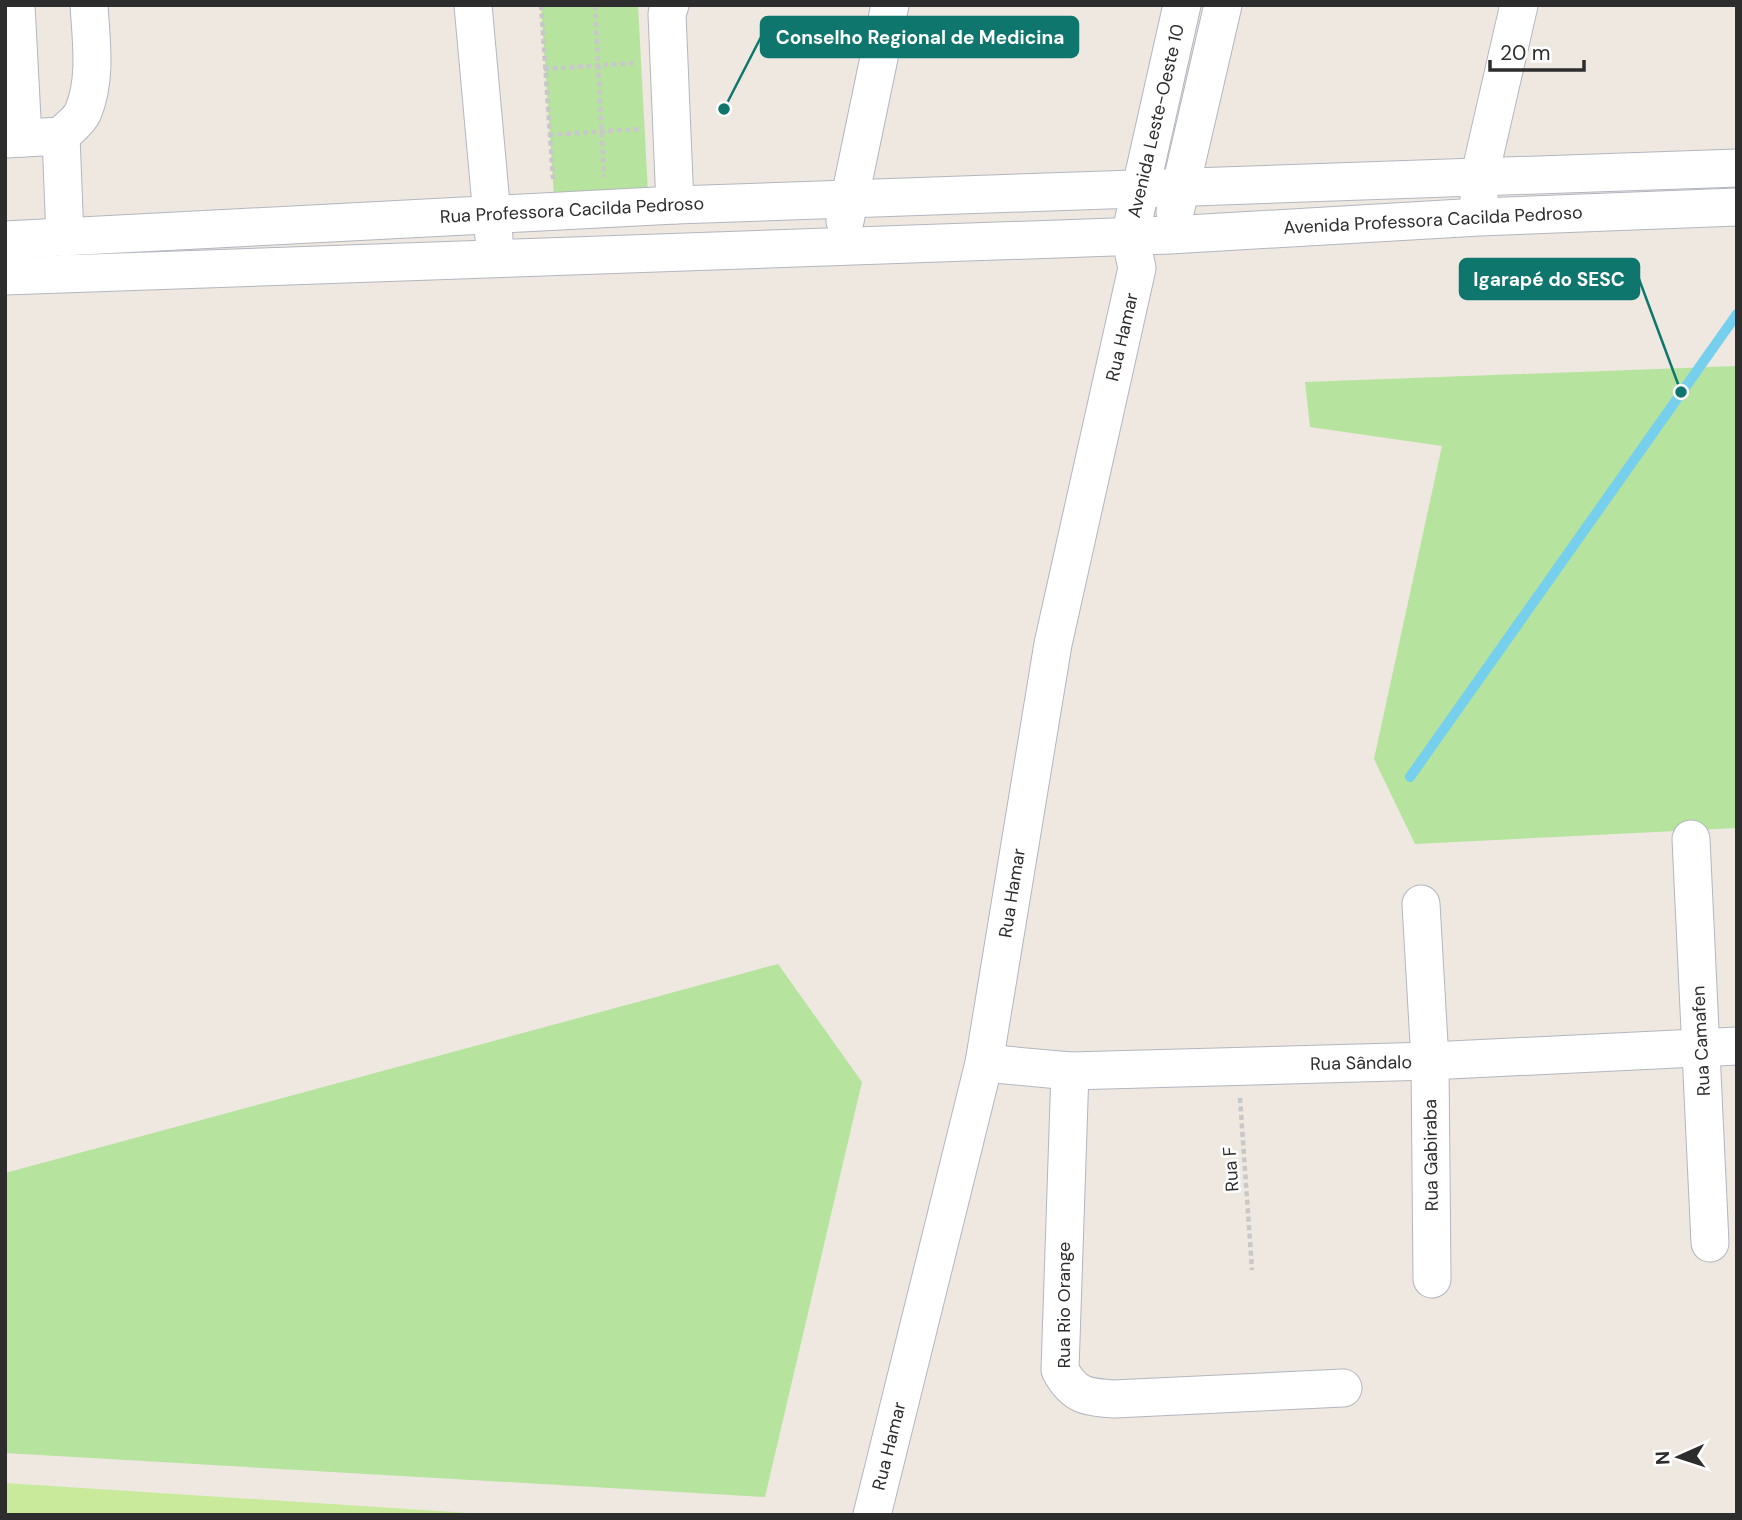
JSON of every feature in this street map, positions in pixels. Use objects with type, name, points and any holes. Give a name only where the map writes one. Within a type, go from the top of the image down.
[{"type":"street","points":[[16,5],[14,138],[61,136],[83,114],[90,90],[89,5]]},
{"type":"street","points":[[473,5],[496,257]]},
{"type":"street","points":[[670,5],[667,14],[674,205]]},
{"type":"street","points":[[839,246],[890,5]]},
{"type":"street","name":"Avenida Leste-Oeste 10","points":[[1134,252],[1140,187],[1182,5]]},
{"type":"street","points":[[1170,235],[1223,5]]},
{"type":"street","points":[[1479,216],[1479,179],[1518,5]]},
{"type":"street","points":[[61,136],[65,238]]},
{"type":"street","points":[[1140,187],[1479,179],[1737,168]]},
{"type":"street","name":"Rua Professora Cacilda Pedroso","points":[[5,240],[491,213],[1140,187]]},
{"type":"street","name":"Avenida Professora Cacilda Pedroso","points":[[1134,252],[1170,235],[1479,216],[1737,207]]},
{"type":"street","points":[[5,276],[839,246],[1134,252]]},
{"type":"street","name":"Rua Hamar","points":[[872,1515],[984,1063],[1053,644],[1134,252]]},
{"type":"street","name":"Rua Camafen","points":[[1692,839],[1719,1047],[1710,1243]]},
{"type":"street","name":"Rua Gabiraba","points":[[1421,904],[1430,1061],[1432,1279]]},
{"type":"street","name":"Rua Sândalo","points":[[984,1063],[1070,1071],[1430,1061],[1719,1047]]},
{"type":"street","name":"Rua Rio Orange","points":[[1070,1071],[1060,1370],[1069,1387],[1090,1398],[1114,1399],[1343,1388]]},
{"type":"path","points":[[541,5],[553,185]]},
{"type":"path","points":[[594,5],[604,182]]},
{"type":"path","points":[[544,69],[640,62],[641,76]]},
{"type":"path","points":[[549,135],[644,129]]},
{"type":"path","name":"Rua F","points":[[1238,1066],[1252,1270]]},
{"type":"green space","points":[[541,5],[638,5],[648,193],[554,197]]},
{"type":"green space","points":[[1737,366],[1737,828],[1415,844],[1374,759],[1442,446],[1310,427],[1305,382]]},
{"type":"green space","points":[[778,964],[862,1082],[765,1497],[5,1453],[5,1173]]},
{"type":"green space","points":[[5,1483],[500,1515],[5,1515]]},
{"type":"waterway","points":[[1410,777],[1737,314]]},
{"type":"place","name":"Conselho Regional de Medicina","points":[[724,109]]},
{"type":"place","name":"Igarapé do SESC","points":[[1681,392]]}]
